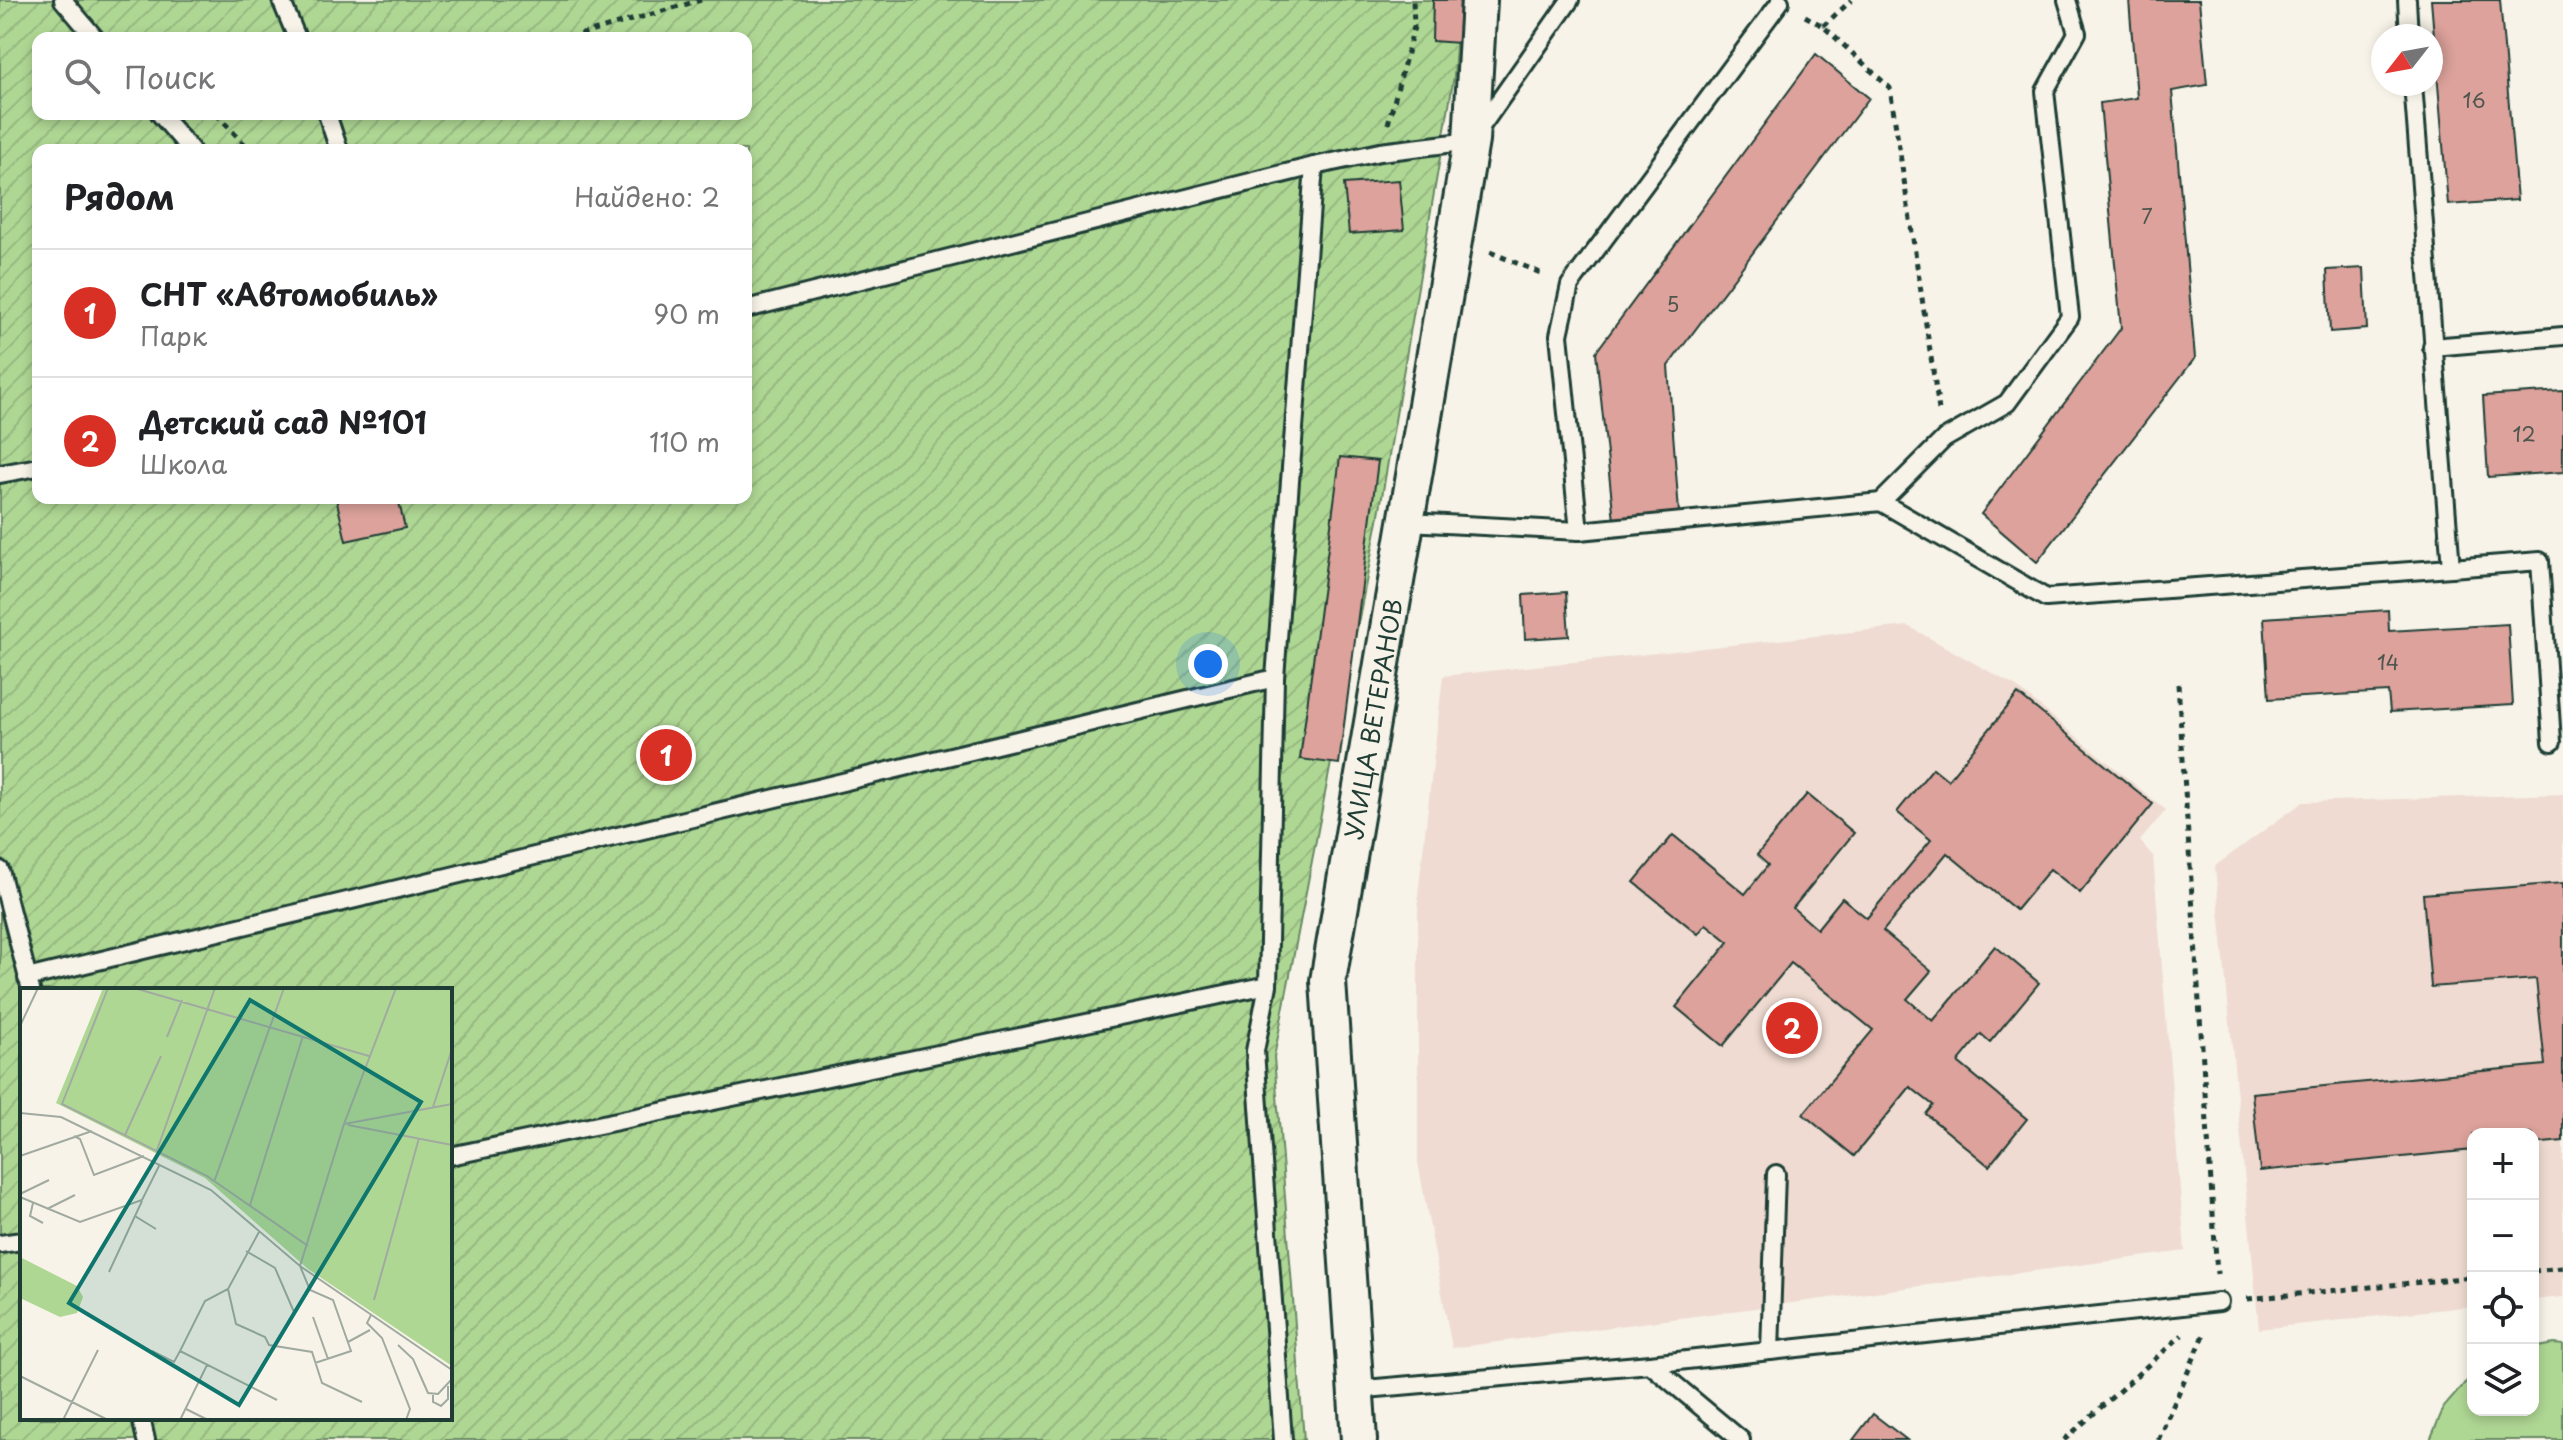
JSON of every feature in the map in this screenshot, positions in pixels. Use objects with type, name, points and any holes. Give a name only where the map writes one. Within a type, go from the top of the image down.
[{"type":"street","name":"УЛИЦА ВЕТЕРАНОВ","points":[[1359,1440],[1328,981],[1471,141],[1479,0]]},
{"type":"lane","points":[[63,0],[90,32]]},
{"type":"lane","points":[[281,0],[294,32]]},
{"type":"lane","points":[[752,307],[1314,166],[1380,152],[1471,141],[1570,0]]},
{"type":"lane","points":[[1881,502],[1944,439],[2007,403],[2070,317],[2045,91],[2077,33],[2067,0]]},
{"type":"lane","points":[[2407,0],[2408,24]]},
{"type":"lane","points":[[1579,531],[1559,335],[1570,285],[1780,2]]},
{"type":"lane","points":[[2414,96],[2451,568]]},
{"type":"lane","points":[[165,120],[186,144]]},
{"type":"lane","points":[[329,120],[337,144]]},
{"type":"lane","points":[[1283,1440],[1255,1051],[1268,985],[1275,678],[1314,166]]},
{"type":"lane","points":[[2432,347],[2563,336]]},
{"type":"lane","points":[[0,474],[32,468]]},
{"type":"lane","points":[[1408,522],[1579,531],[1881,502],[2046,598],[2540,561],[2552,742]]},
{"type":"lane","points":[[0,870],[29,984],[1275,678]]},
{"type":"lane","points":[[452,1156],[1268,985]]},
{"type":"lane","points":[[1770,1351],[1776,1174]]},
{"type":"lane","points":[[0,1244],[20,1241]]},
{"type":"lane","points":[[1354,1390],[1650,1364],[2219,1302]]},
{"type":"lane","points":[[1650,1364],[1741,1440]]},
{"type":"lane","points":[[141,1420],[146,1440]]},
{"type":"path","points":[[590,32],[701,0]]},
{"type":"path","points":[[1380,152],[1414,27],[1413,0]]},
{"type":"path","points":[[1823,26],[1852,0]]},
{"type":"path","points":[[1780,2],[1823,26],[1890,88],[1944,439]]},
{"type":"path","points":[[222,120],[244,144]]},
{"type":"path","points":[[1456,238],[1570,285]]},
{"type":"path","points":[[2158,1440],[2219,1302],[2178,684]]},
{"type":"path","points":[[2539,1270],[2563,1268]]},
{"type":"path","points":[[2064,1440],[2219,1302],[2467,1278]]},
{"type":"shaded area","points":[[1908,626],[2015,686],[2166,810],[2140,841],[2153,856],[2185,1251],[1452,1348],[1418,1162],[1418,895],[1443,676]]},
{"type":"shaded area","points":[[2563,794],[2563,1297],[2539,1299],[2539,1128],[2467,1128],[2467,1307],[2259,1329],[2215,866],[2303,802]]},
{"type":"green space","points":[[0,0],[1459,0],[1454,76],[1378,520],[1274,1057],[1304,1440],[0,1440]]},
{"type":"green space","points":[[2563,1345],[2563,1440],[2430,1440],[2444,1407],[2467,1381],[2467,1416],[2539,1416],[2539,1347]]},
{"type":"building","points":[[1433,0],[1460,0],[1459,43],[1432,41]]},
{"type":"building","points":[[2129,0],[2199,0],[2207,85],[2172,91],[2195,358],[2037,562],[1981,514],[2121,328],[2100,103],[2137,98]]},
{"type":"building","points":[[2431,0],[2500,0],[2517,200],[2448,205],[2439,96],[2443,96],[2443,24],[2433,24]]},
{"type":"building","points":[[1816,54],[1869,98],[1668,366],[1679,512],[1614,520],[1596,352]]},
{"type":"building","points":[[1399,180],[1404,230],[1349,234],[1344,184]]},
{"type":"building","points":[[2364,268],[2367,329],[2330,332],[2327,270]]},
{"type":"building","points":[[2563,391],[2563,472],[2488,477],[2483,396]]},
{"type":"building","points":[[1340,457],[1378,461],[1339,764],[1300,759]]},
{"type":"building","points":[[337,504],[399,504],[405,528],[346,541]]},
{"type":"building","points":[[1566,592],[1569,636],[1525,639],[1523,595]]},
{"type":"building","points":[[2388,610],[2389,631],[2508,624],[2513,705],[2390,712],[2388,692],[2269,699],[2264,618]]},
{"type":"building","points":[[2018,694],[2153,804],[2080,893],[2050,869],[2016,910],[1947,853],[1883,931],[1931,971],[1907,999],[1933,1021],[1995,946],[2039,983],[1990,1042],[1981,1034],[1958,1062],[2027,1119],[1989,1166],[1926,1114],[1933,1105],[1910,1087],[1854,1156],[1803,1114],[1873,1030],[1791,963],[1723,1046],[1676,1007],[1729,942],[1706,924],[1698,934],[1634,882],[1673,835],[1745,894],[1768,865],[1757,855],[1807,794],[1854,833],[1793,908],[1817,929],[1842,898],[1867,918],[1931,840],[1897,812],[1933,768],[1948,780]]},
{"type":"building","points":[[2563,883],[2563,1141],[2539,1143],[2539,1128],[2467,1128],[2467,1151],[2260,1171],[2252,1093],[2545,1065],[2536,979],[2431,987],[2423,894]]},
{"type":"building","points":[[1873,1414],[1907,1440],[1853,1440]]},
{"type":"place","name":"СНТ «Автомобиль»","points":[[666,755]]},
{"type":"place","name":"Детский сад №101","points":[[1792,1028]]}]
